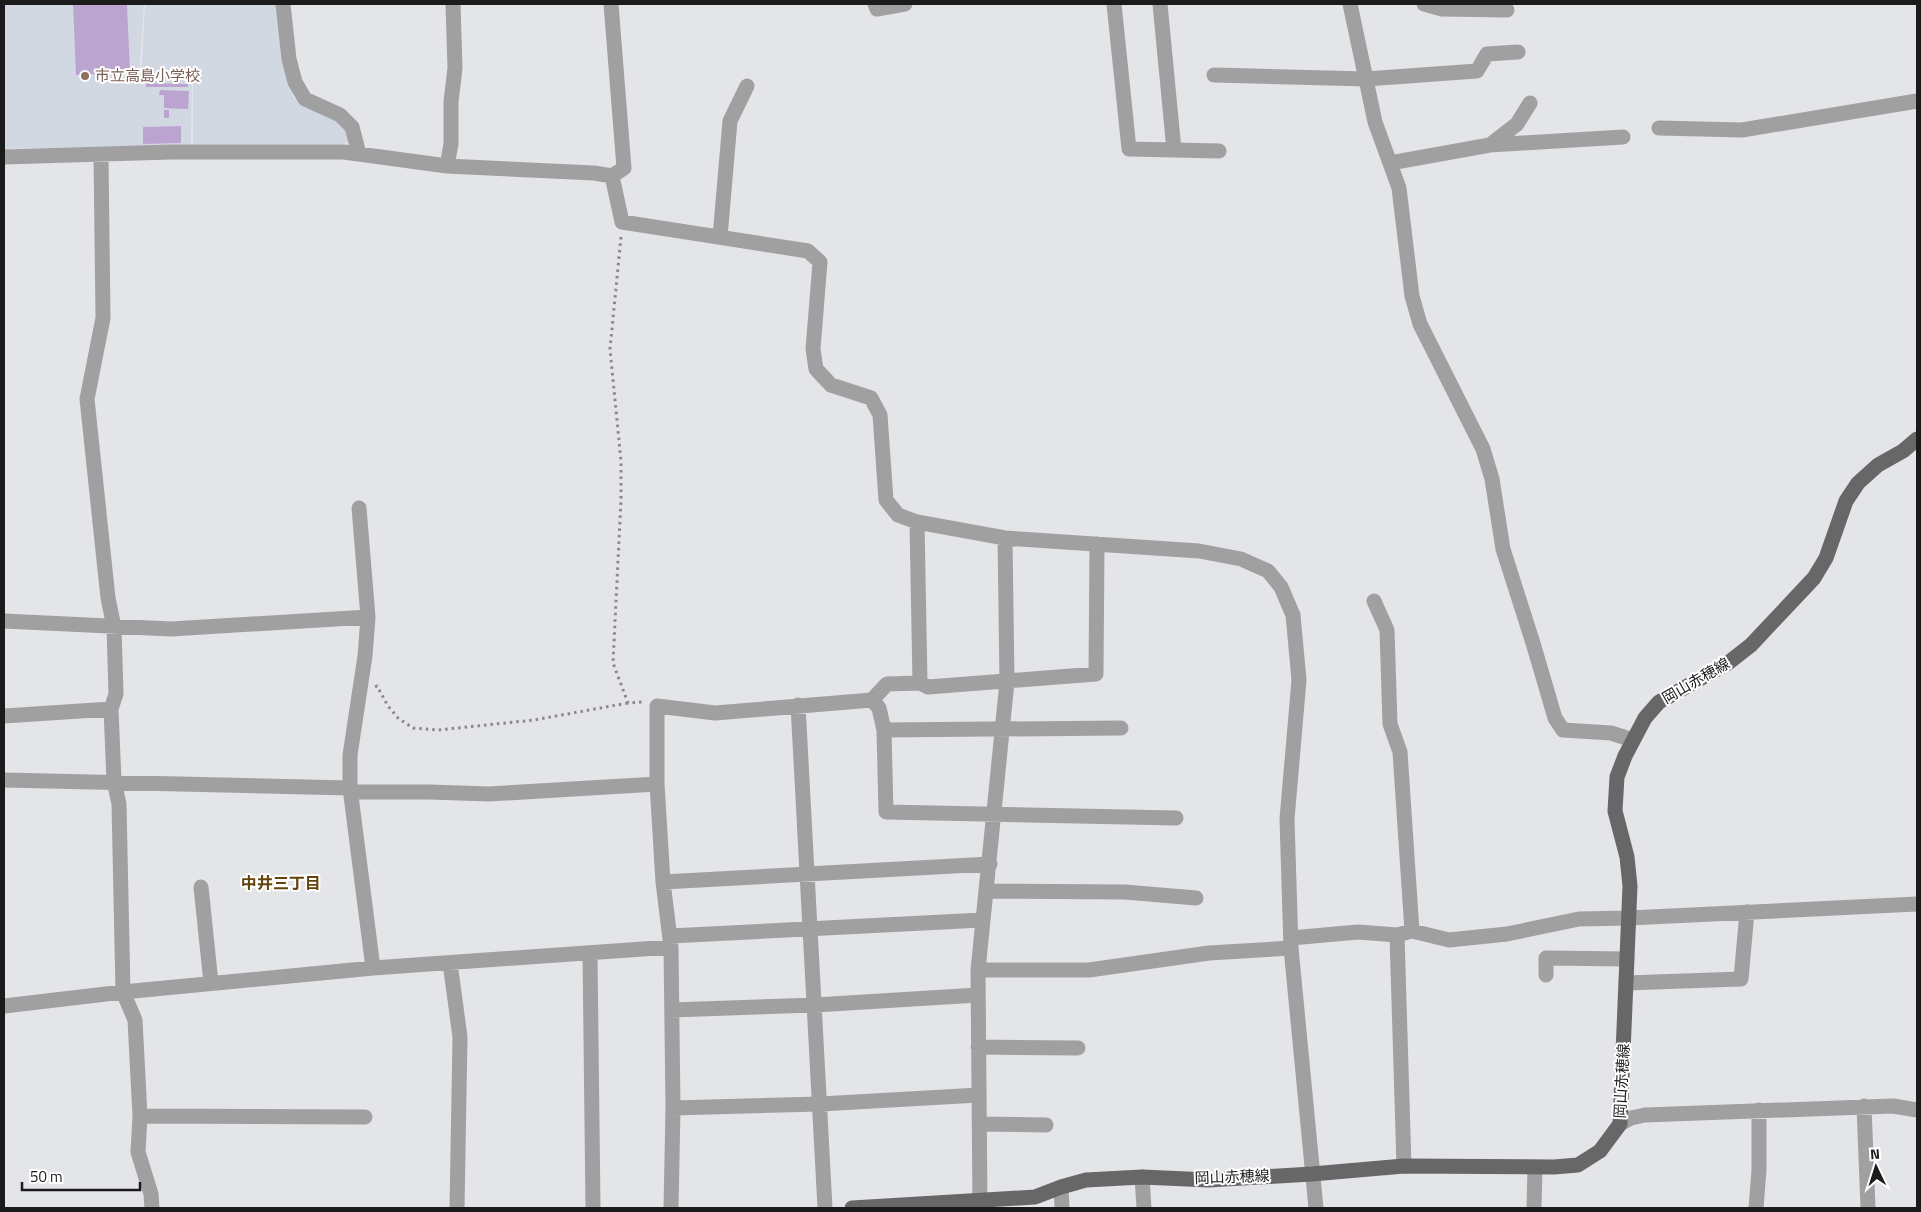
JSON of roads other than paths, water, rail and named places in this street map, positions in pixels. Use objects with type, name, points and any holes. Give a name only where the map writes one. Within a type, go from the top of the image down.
[{"type":"main road","name":"岡山赤穂線","points":[[852,1208],[980,1205],[1035,1197],[1086,1180],[1142,1177],[1209,1180],[1404,1166],[1535,1167],[1578,1165],[1600,1151],[1620,1124],[1630,886],[1627,857],[1615,811],[1617,777],[1633,740],[1644,718],[1659,702],[1728,663],[1751,645],[1814,578],[1826,558],[1846,501],[1858,483],[1878,465],[1903,451],[1917,439]]},
{"type":"street","points":[[283,4],[289,59],[295,82],[306,99],[340,115],[352,127],[359,154]]},
{"type":"street","points":[[448,166],[451,144],[451,102],[455,68],[453,4]]},
{"type":"street","points":[[4,156],[181,152],[344,152],[448,166],[594,173],[612,176],[624,168],[617,58],[611,4]]},
{"type":"street","points":[[875,4],[877,9],[905,4]]},
{"type":"street","points":[[1114,4],[1129,149],[1219,151]]},
{"type":"street","points":[[1160,4],[1174,150]]},
{"type":"street","points":[[1350,4],[1375,122],[1399,188],[1412,296],[1420,324],[1483,449],[1492,479],[1503,548],[1554,718],[1563,730],[1611,733],[1633,740]]},
{"type":"street","points":[[1424,4],[1442,9],[1507,10]]},
{"type":"street","points":[[1214,75],[1366,79],[1477,71],[1487,54],[1518,52]]},
{"type":"street","points":[[720,237],[730,121],[747,86]]},
{"type":"street","points":[[1490,145],[1517,124],[1530,102]]},
{"type":"street","points":[[1659,128],[1742,130],[1917,102]]},
{"type":"street","points":[[1390,163],[1490,145],[1623,137]]},
{"type":"street","points":[[101,155],[103,318],[88,399],[108,598],[114,627],[116,694],[111,709],[114,781],[119,804],[123,992],[135,1020],[140,1116],[138,1152],[151,1194],[152,1208]]},
{"type":"street","points":[[612,176],[622,222],[808,251],[820,262],[813,349],[816,369],[831,386],[871,398],[880,414],[886,500],[898,515],[917,522],[1005,538],[1199,551],[1241,559],[1268,572],[1281,587],[1293,615],[1299,680],[1286,820],[1291,943],[1316,1208]]},
{"type":"street","points":[[359,508],[368,617],[365,656],[350,755],[350,790],[373,968]]},
{"type":"street","points":[[917,522],[920,683]]},
{"type":"street","points":[[980,1205],[978,970],[1007,682],[1005,538]]},
{"type":"street","points":[[671,1208],[673,1108],[671,942],[663,882],[657,784],[657,706],[715,713],[872,700],[887,684],[920,683],[928,687],[1096,674],[1097,544]]},
{"type":"street","points":[[1374,602],[1387,630],[1390,724],[1400,752],[1404,933],[1404,1166]]},
{"type":"street","points":[[4,621],[171,628],[368,617]]},
{"type":"street","points":[[872,700],[879,708],[884,730],[886,812],[1176,818]]},
{"type":"street","points":[[798,705],[825,1208]]},
{"type":"street","points":[[4,716],[111,709]]},
{"type":"street","points":[[884,730],[1121,728]]},
{"type":"street","points":[[4,780],[114,781],[489,794],[657,784]]},
{"type":"street","points":[[663,882],[990,864]]},
{"type":"street","points":[[201,887],[211,984]]},
{"type":"street","points":[[987,891],[1125,892],[1196,898]]},
{"type":"street","points":[[978,970],[1088,970],[1291,943],[1358,932],[1404,933],[1449,940],[1507,934],[1579,919],[1917,904]]},
{"type":"street","points":[[1626,984],[1741,979],[1747,912]]},
{"type":"street","points":[[4,1006],[123,992],[373,968],[590,954],[671,942],[811,930],[982,920]]},
{"type":"street","points":[[590,954],[593,1208]]},
{"type":"street","points":[[1546,975],[1546,958],[1627,959]]},
{"type":"street","points":[[450,962],[460,1037],[457,1208]]},
{"type":"street","points":[[672,1010],[815,1005],[978,995]]},
{"type":"street","points":[[978,1046],[1078,1048]]},
{"type":"street","points":[[673,1108],[820,1104],[979,1095]]},
{"type":"street","points":[[1620,1124],[1631,1118],[1645,1115],[1864,1106],[1893,1106],[1917,1110]]},
{"type":"street","points":[[1864,1106],[1868,1208]]},
{"type":"street","points":[[1756,1208],[1760,1160],[1759,1110]]},
{"type":"street","points":[[140,1116],[365,1117]]},
{"type":"street","points":[[980,1124],[1046,1124]]},
{"type":"street","points":[[1534,1208],[1535,1167]]},
{"type":"street","points":[[1142,1177],[1144,1208]]},
{"type":"street","points":[[1061,1187],[1062,1208]]},
{"type":"place","name":"市立高島小学校","points":[[85,76]]},
{"type":"district","name":"中井三丁目","points":[[281,883]]}]
